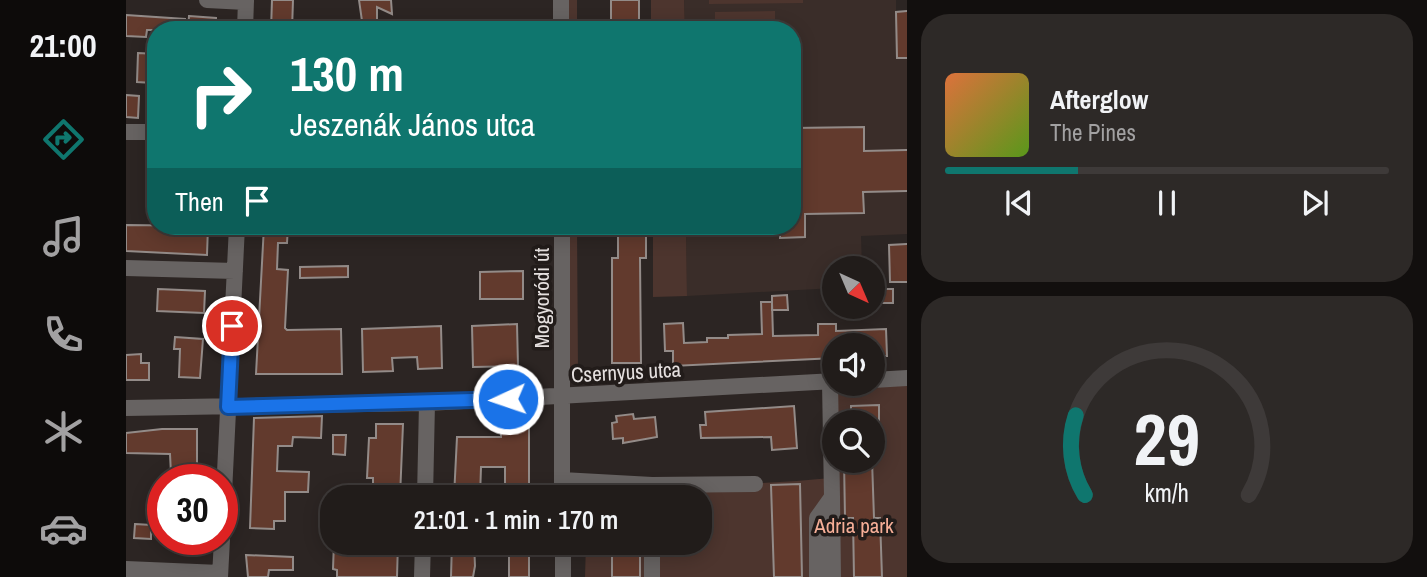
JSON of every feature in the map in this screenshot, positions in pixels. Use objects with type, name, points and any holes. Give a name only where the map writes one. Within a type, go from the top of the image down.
[{"type":"street","points":[[207,0],[246,1],[245,21]]},
{"type":"street","points":[[561,0],[561,21]]},
{"type":"street","points":[[126,132],[147,132]]},
{"type":"street","points":[[225,464],[237,235]]},
{"type":"street","name":"Mogyoródi út","points":[[562,235],[562,485]]},
{"type":"street","points":[[126,268],[235,271]]},
{"type":"street","points":[[885,379],[907,378]]},
{"type":"street","name":"Csernyus utca","points":[[126,408],[427,403],[822,383]]},
{"type":"street","points":[[832,396],[833,577]]},
{"type":"street","points":[[425,485],[427,403]]},
{"type":"street","points":[[562,480],[603,485]]},
{"type":"street","points":[[712,487],[755,484]]},
{"type":"street","points":[[817,577],[817,518],[832,497]]},
{"type":"street","points":[[126,569],[220,575],[221,555]]},
{"type":"street","points":[[422,577],[423,555]]},
{"type":"street","points":[[563,555],[563,577]]},
{"type":"street","points":[[652,555],[652,577]]},
{"type":"shaded area","points":[[684,0],[896,0],[896,12],[907,11],[907,234],[861,236],[862,256],[822,256],[822,289],[687,296],[686,235],[801,235],[801,21],[685,21]]},
{"type":"green space","points":[[565,0],[577,0],[577,21],[565,21]]},
{"type":"green space","points":[[651,0],[684,0],[685,21],[651,21]]},
{"type":"green space","points":[[709,0],[803,0],[803,3],[709,4]]},
{"type":"green space","points":[[775,11],[775,21],[715,21],[715,12]]},
{"type":"green space","points":[[565,235],[577,235],[578,373],[565,373]]},
{"type":"green space","points":[[653,235],[686,235],[687,296],[653,297]]},
{"type":"green space","name":"Adria park","points":[[907,378],[907,577],[585,577],[586,555],[712,555],[712,485],[587,485],[587,481],[648,484],[770,483],[831,478],[831,473],[885,473],[885,410],[834,410],[834,396],[885,396],[885,381]]},
{"type":"building","points":[[272,0],[293,0],[292,21],[271,21]]},
{"type":"building","points":[[359,0],[391,0],[392,14],[377,7],[377,20],[362,21]]},
{"type":"building","points":[[611,0],[639,0],[639,21],[611,21]]},
{"type":"building","points":[[907,11],[907,58],[897,58],[896,12]]},
{"type":"building","points":[[126,15],[185,19],[147,21],[146,37],[126,36]]},
{"type":"building","points":[[189,16],[216,18],[216,21],[189,21]]},
{"type":"building","points":[[138,53],[147,54],[147,83],[137,82]]},
{"type":"building","points":[[126,95],[139,96],[138,118],[126,117]]},
{"type":"building","points":[[864,127],[864,151],[907,150],[907,191],[863,192],[864,213],[805,214],[805,237],[780,238],[780,235],[801,235],[801,128]]},
{"type":"building","points":[[126,225],[147,225],[147,235],[208,235],[207,255],[126,251]]},
{"type":"building","points":[[264,235],[287,235],[287,243],[278,243],[277,269],[288,270],[285,328],[341,329],[342,374],[256,374]]},
{"type":"building","points":[[618,235],[646,235],[646,258],[640,258],[641,363],[612,363],[612,258],[618,258]]},
{"type":"building","points":[[907,244],[907,282],[890,282],[889,245]]},
{"type":"building","points":[[348,266],[348,277],[300,278],[300,267]]},
{"type":"building","points":[[523,271],[523,299],[480,299],[480,272]]},
{"type":"building","points":[[158,289],[205,291],[204,313],[157,311]]},
{"type":"building","points":[[886,289],[893,289],[893,303],[886,303]]},
{"type":"building","points":[[787,295],[788,310],[772,310],[773,336],[818,335],[818,324],[836,324],[836,331],[886,329],[887,356],[885,333],[822,333],[822,359],[673,366],[673,351],[665,351],[664,324],[683,323],[684,343],[707,342],[707,338],[762,334],[761,302],[772,302],[772,296]]},
{"type":"building","points":[[517,324],[518,366],[473,367],[472,326]]},
{"type":"building","points":[[441,326],[442,368],[418,369],[417,357],[392,358],[393,371],[363,372],[362,329]]},
{"type":"building","points":[[175,337],[203,339],[200,378],[179,377],[180,349],[174,349]]},
{"type":"building","points":[[141,354],[141,363],[149,363],[149,380],[126,380],[126,355]]},
{"type":"building","points":[[879,405],[879,410],[851,410],[851,406]]},
{"type":"building","points":[[794,406],[797,448],[772,450],[771,437],[701,438],[700,425],[706,425],[705,412]]},
{"type":"building","points":[[633,414],[634,419],[655,417],[657,437],[623,443],[623,438],[613,439],[612,423],[617,422],[616,416]]},
{"type":"building","points":[[322,416],[321,438],[293,437],[292,446],[278,446],[277,471],[309,472],[308,492],[285,492],[285,521],[274,521],[274,529],[250,528],[254,418]]},
{"type":"building","points":[[501,422],[529,422],[529,485],[505,485],[505,467],[481,467],[480,485],[455,485],[457,437],[501,437]]},
{"type":"building","points":[[376,424],[403,424],[400,485],[373,485],[373,478],[367,478],[369,438],[376,438]]},
{"type":"building","points":[[197,429],[197,464],[170,464],[170,454],[126,453],[126,433]]},
{"type":"building","points":[[333,435],[346,435],[345,455],[333,454]]},
{"type":"building","points":[[844,473],[872,473],[874,518],[880,518],[882,577],[854,577],[853,518],[845,518]]},
{"type":"building","points":[[800,484],[802,577],[774,577],[771,485]]},
{"type":"building","points":[[135,524],[147,525],[147,539],[134,538]]},
{"type":"building","points":[[246,555],[293,557],[293,570],[269,570],[268,577],[248,577]]},
{"type":"building","points":[[334,555],[398,555],[397,577],[337,577],[337,570],[333,569]]},
{"type":"building","points":[[452,555],[475,555],[473,577],[451,577]]},
{"type":"building","points":[[509,555],[529,555],[529,577],[509,577]]},
{"type":"building","points":[[612,555],[640,555],[640,577],[612,577]]},
{"type":"route","points":[[232,326],[228,407],[508,399]]}]
